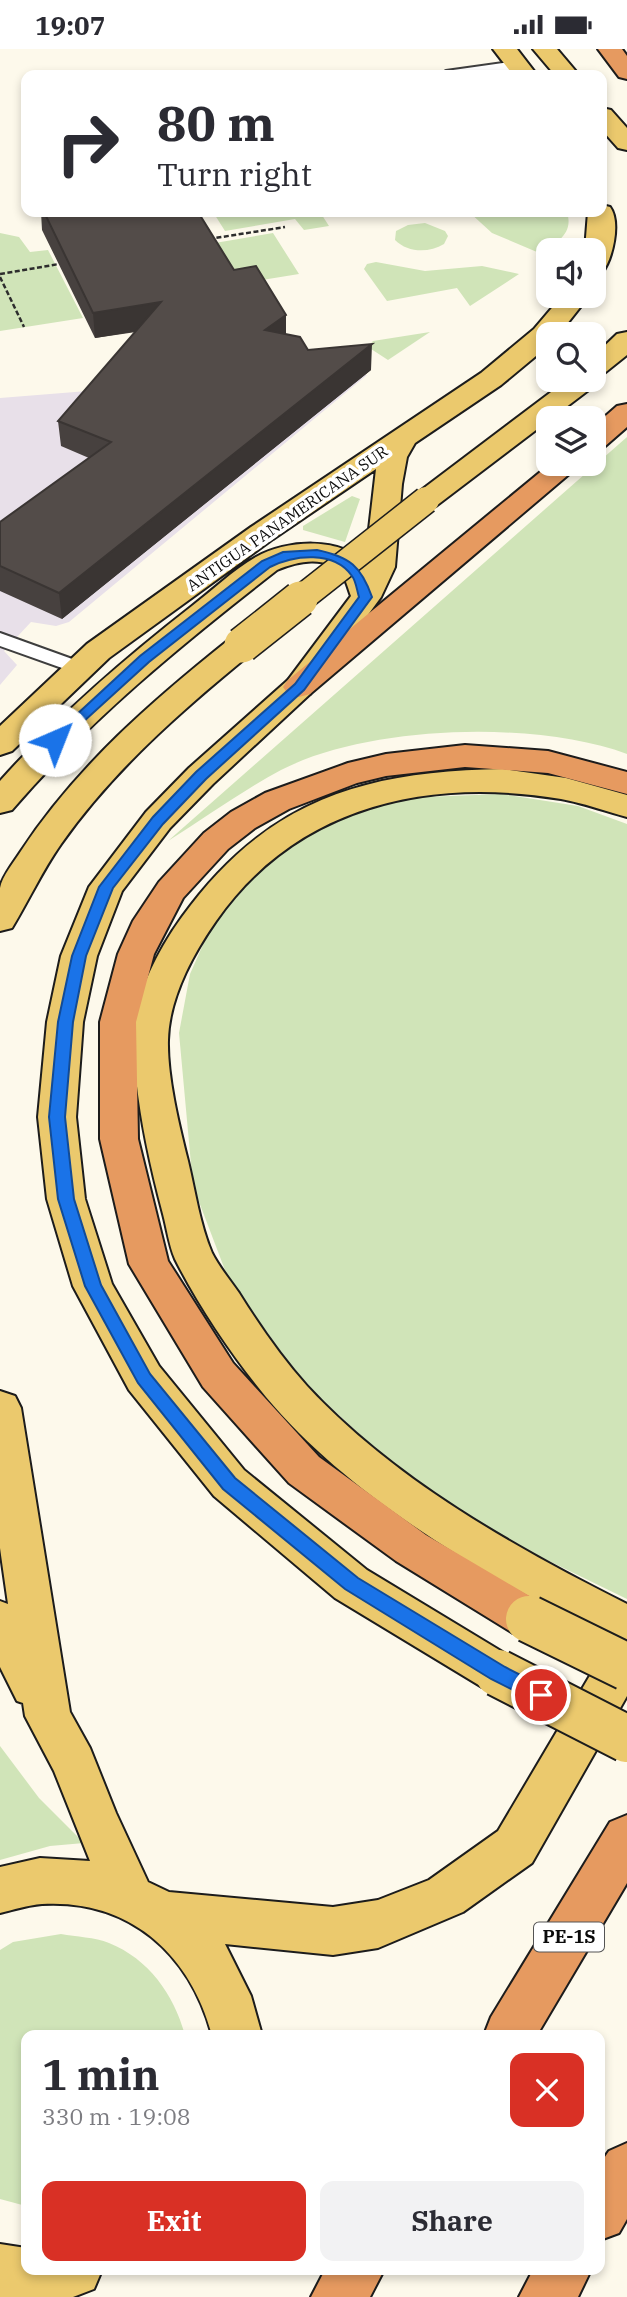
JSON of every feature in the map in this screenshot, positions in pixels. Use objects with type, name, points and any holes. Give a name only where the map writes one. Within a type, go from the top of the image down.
[{"type":"highway","points":[[610,49],[627,72]]},
{"type":"highway","points":[[606,431],[627,412]]},
{"type":"highway","points":[[299,687],[553,476]]},
{"type":"highway","points":[[538,1602],[411,1548],[304,1470],[218,1375],[149,1264],[118,1139],[118,1022],[136,954],[151,921],[171,890],[216,841],[243,820],[277,801],[313,785],[386,765],[465,756],[506,756],[548,762],[627,783]]},
{"type":"highway","name":"PE-1S","points":[[512,2030],[627,1838]]},
{"type":"highway","points":[[605,2206],[627,2169]]},
{"type":"highway","points":[[338,2297],[353,2275]]},
{"type":"highway","points":[[546,2297],[561,2275]]},
{"type":"main road","points":[[545,49],[563,70]]},
{"type":"main road","points":[[607,121],[627,143]]},
{"type":"main road","points":[[601,217],[601,238]]},
{"type":"main road","name":"ANTIGUA PANAMERICANA SUR","points":[[0,744],[79,668],[262,533],[491,379],[544,335],[566,308]]},
{"type":"main road","points":[[606,360],[627,340]]},
{"type":"main road","points":[[0,919],[33,858],[115,754],[160,710],[426,500],[568,392]]},
{"type":"main road","points":[[403,439],[393,457],[387,484],[380,567],[366,597],[299,687],[175,802],[106,887],[79,956],[65,1022],[57,1117],[66,1199],[93,1286],[144,1378],[229,1483],[351,1584],[498,1673],[627,1739]]},
{"type":"main road","points":[[0,802],[86,709],[144,659],[266,564],[283,555],[303,552],[334,557],[358,573],[366,597]]},
{"type":"main road","points":[[627,806],[556,785],[475,778],[422,783],[375,793],[303,821],[250,856],[203,907],[173,961],[150,1038],[160,1131],[194,1255],[240,1331],[302,1408],[538,1602],[627,1667]]},
{"type":"main road","points":[[0,1408],[48,1716]]},
{"type":"main road","points":[[538,1602],[627,1626]]},
{"type":"main road","points":[[0,1621],[74,1763],[94,1818],[148,1905],[196,1943],[219,1978],[236,2030]]},
{"type":"main road","points":[[0,1890],[50,1881],[91,1884],[148,1905],[332,1931],[378,1924],[446,1896],[485,1871],[515,1847],[627,1654]]},
{"type":"main road","points":[[0,2271],[21,2274]]},
{"type":"lane","points":[[475,70],[515,63]]},
{"type":"lane","points":[[0,639],[79,668]]},
{"type":"path","points":[[206,240],[285,227]]},
{"type":"path","points":[[24,327],[0,275],[59,264]]},
{"type":"shaded area","points":[[350,370],[367,375],[69,622],[56,626],[31,622],[4,651],[17,665],[0,685],[0,398]]},
{"type":"green space","points":[[216,217],[323,217],[329,226],[304,230],[295,219],[225,231]]},
{"type":"green space","points":[[474,217],[568,217],[563,237],[536,238],[536,252],[492,233]]},
{"type":"green space","points":[[425,223],[445,231],[448,236],[444,244],[419,250],[406,247],[395,240],[396,231],[408,225]]},
{"type":"green space","points":[[0,233],[19,237],[30,252],[48,250],[83,318],[0,331]]},
{"type":"green space","points":[[273,233],[299,274],[262,280],[168,251]]},
{"type":"green space","points":[[376,262],[425,271],[482,266],[519,274],[470,306],[457,288],[387,301],[364,269],[367,264]]},
{"type":"green space","points":[[430,332],[388,360],[368,347],[373,341]]},
{"type":"green space","points":[[627,437],[627,754],[589,743],[500,732],[405,736],[359,744],[317,755],[281,770],[168,841],[583,476],[606,476],[606,455]]},
{"type":"green space","points":[[352,496],[360,499],[345,542],[303,530],[303,526]]},
{"type":"green space","points":[[501,794],[578,806],[627,824],[627,1599],[504,1539],[394,1466],[303,1382],[228,1278],[193,1186],[179,1033],[190,974],[217,913],[269,858],[320,828],[399,798]]},
{"type":"green space","points":[[0,1746],[39,1798],[84,1843],[50,1846],[0,1860]]},
{"type":"green space","points":[[61,1934],[104,1941],[123,1950],[158,1980],[174,2006],[183,2030],[21,2030],[21,2205],[0,2199],[0,1950],[13,1942]]},
{"type":"building","points":[[46,217],[201,217],[234,270],[256,266],[286,315],[265,330],[300,337],[308,350],[372,344],[59,593],[0,566],[0,522],[111,442],[58,421],[161,302],[93,313]]},
{"type":"route","points":[[55,740],[144,659],[266,564],[283,555],[303,552],[334,557],[358,573],[366,597],[299,687],[255,725],[158,820],[106,887],[79,956],[65,1022],[57,1117],[66,1199],[93,1286],[144,1378],[229,1483],[351,1584],[498,1673],[541,1695]]}]
